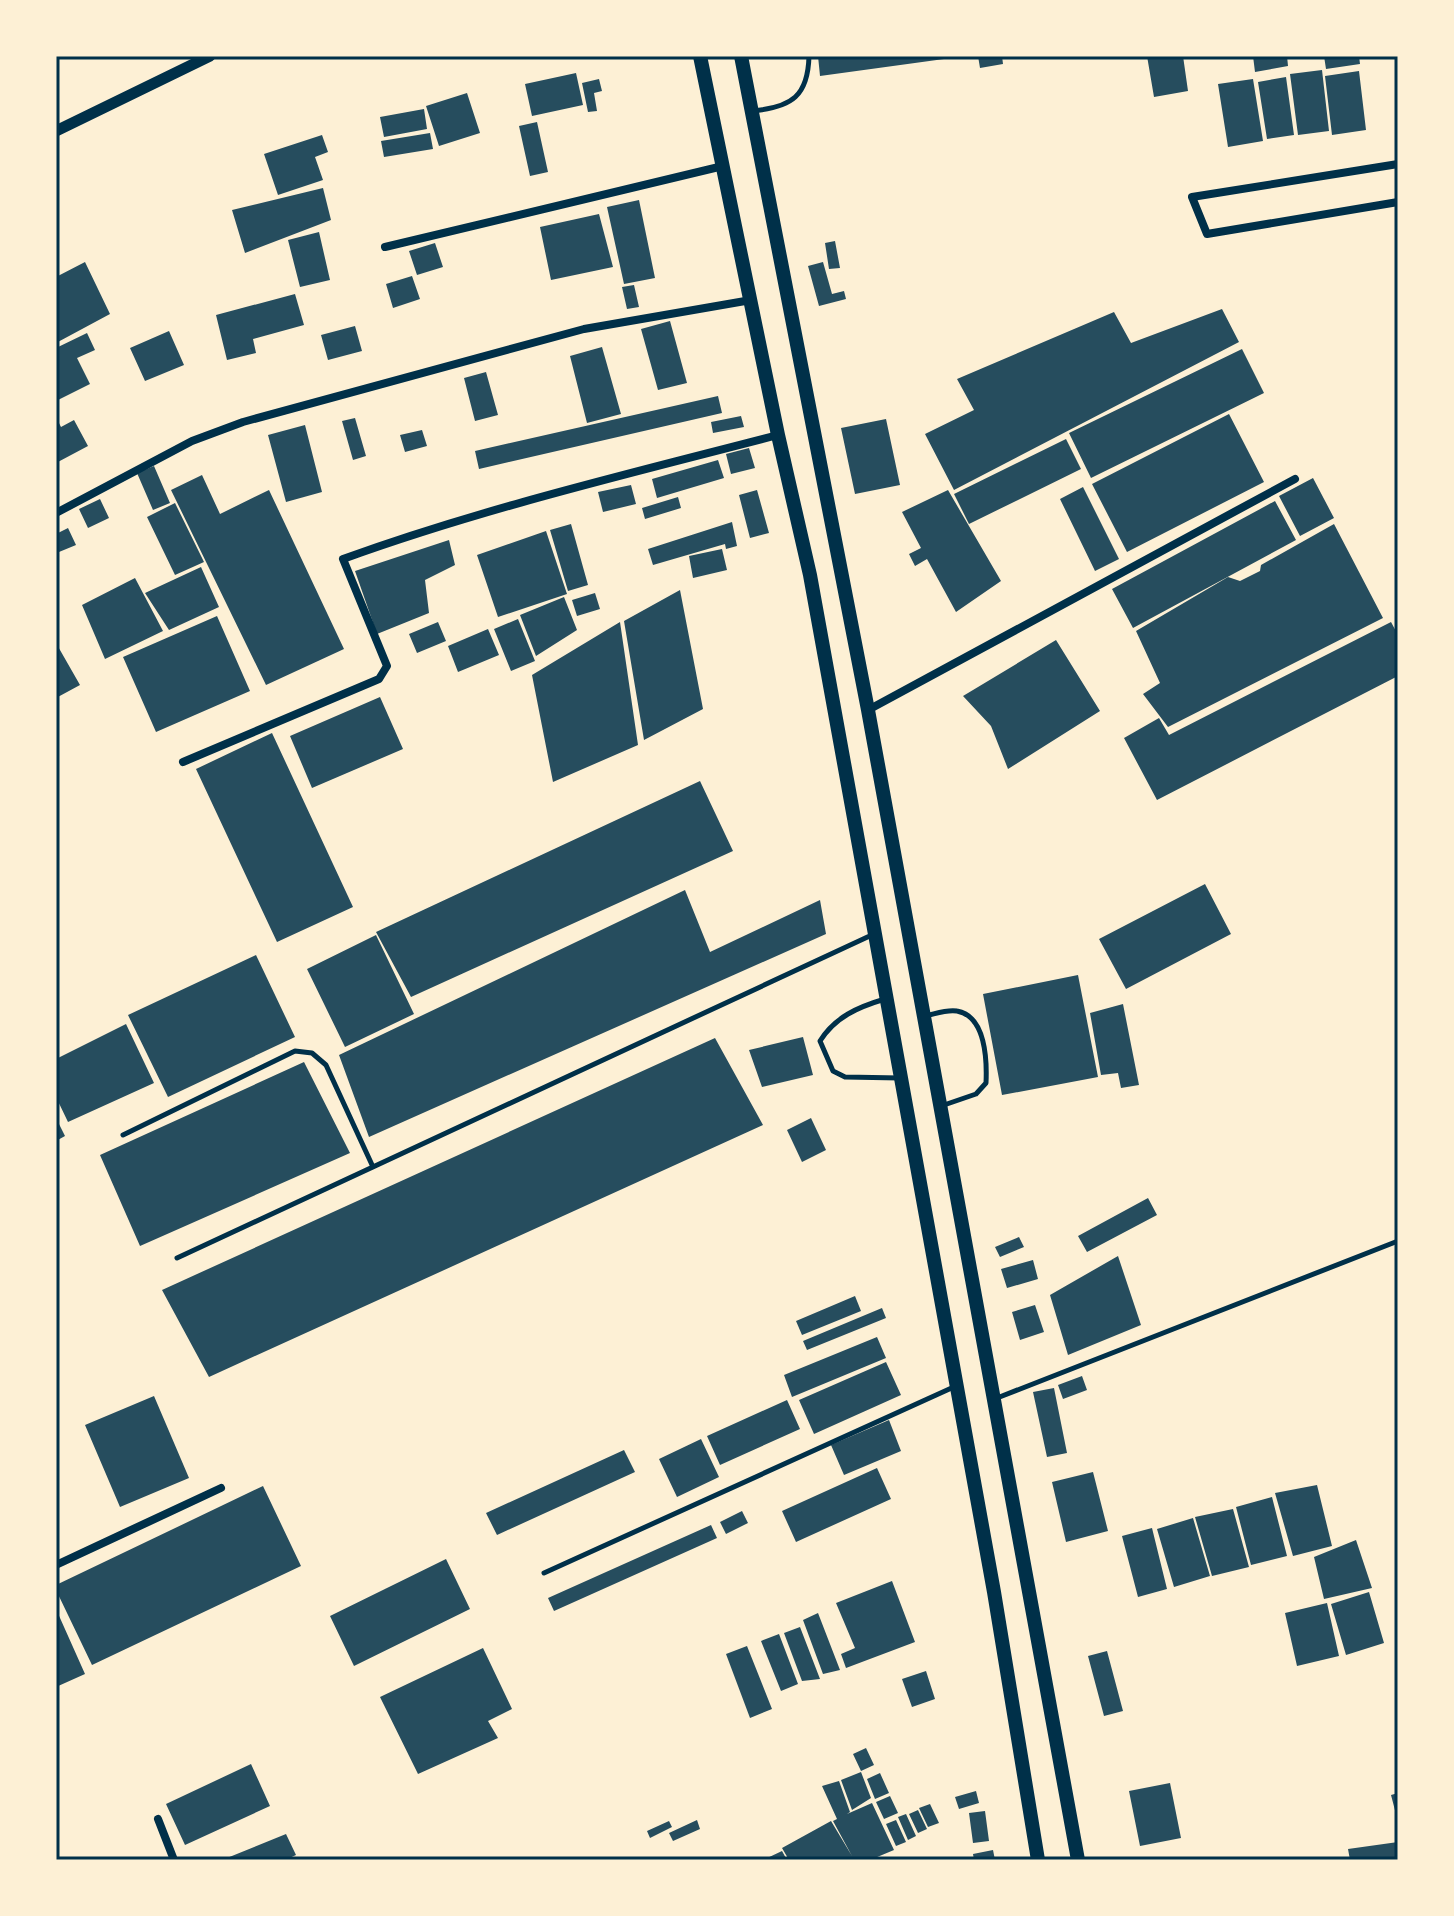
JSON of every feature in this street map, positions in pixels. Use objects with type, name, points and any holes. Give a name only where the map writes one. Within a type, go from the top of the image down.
[{"type":"main road","points":[[700,56],[810,575],[994,1592],[1038,1860]]},
{"type":"main road","points":[[741,56],[868,710],[1078,1860]]},
{"type":"street","points":[[56,131],[210,56]]},
{"type":"street","points":[[1398,164],[1192,197],[1207,234],[1398,202]]},
{"type":"street","points":[[385,247],[723,166]]},
{"type":"street","points":[[57,509],[192,441],[243,422],[584,329],[751,300]]},
{"type":"street","points":[[183,762],[379,679],[387,666],[343,559],[386,543],[616,477],[778,435]]},
{"type":"street","points":[[868,710],[1295,479]]},
{"type":"street","points":[[56,1565],[221,1488]]},
{"type":"street","points":[[158,1819],[174,1860]]},
{"type":"lane","points":[[751,111],[772,109],[800,94],[808,79],[809,56]]},
{"type":"lane","points":[[177,1258],[875,934]]},
{"type":"lane","points":[[887,998],[846,1014],[830,1025],[820,1041],[833,1071],[845,1077],[860,1080],[901,1078]]},
{"type":"lane","points":[[924,1016],[959,1011],[979,1030],[985,1055],[986,1083],[976,1094],[940,1106]]},
{"type":"lane","points":[[123,1135],[295,1051],[312,1053],[326,1065],[373,1167]]},
{"type":"lane","points":[[994,1399],[1398,1241]]},
{"type":"lane","points":[[544,1573],[957,1385]]},
{"type":"building","points":[[818,56],[943,56],[944,59],[820,76]]},
{"type":"building","points":[[978,56],[1002,56],[1003,64],[980,68]]},
{"type":"building","points":[[1147,56],[1183,56],[1188,91],[1154,97]]},
{"type":"building","points":[[1253,56],[1287,56],[1288,66],[1255,72]]},
{"type":"building","points":[[1324,56],[1359,56],[1360,64],[1326,69]]},
{"type":"building","points":[[1322,70],[1329,131],[1298,135],[1290,74]]},
{"type":"building","points":[[1359,71],[1366,130],[1332,135],[1325,76]]},
{"type":"building","points":[[576,73],[583,105],[532,116],[525,84]]},
{"type":"building","points":[[1286,77],[1294,135],[1267,139],[1258,82]]},
{"type":"building","points":[[599,79],[602,91],[594,93],[597,111],[588,112],[582,83]]},
{"type":"building","points":[[1253,79],[1263,141],[1228,147],[1218,84]]},
{"type":"building","points":[[467,93],[480,133],[439,146],[426,106]]},
{"type":"building","points":[[424,109],[427,129],[384,137],[380,117]]},
{"type":"building","points":[[537,122],[548,172],[530,176],[519,126]]},
{"type":"building","points":[[430,133],[433,149],[384,157],[381,141]]},
{"type":"building","points":[[322,135],[328,152],[315,157],[323,180],[278,195],[264,154]]},
{"type":"building","points":[[323,188],[331,220],[245,253],[232,210]]},
{"type":"building","points":[[639,200],[655,278],[624,284],[607,207]]},
{"type":"building","points":[[599,214],[613,267],[551,280],[540,227]]},
{"type":"building","points":[[319,232],[330,280],[300,287],[288,240]]},
{"type":"building","points":[[835,241],[840,268],[829,269],[825,243]]},
{"type":"building","points":[[435,243],[443,267],[417,275],[409,251]]},
{"type":"building","points":[[85,262],[110,314],[56,343],[56,277]]},
{"type":"building","points":[[823,262],[832,294],[844,291],[846,299],[819,306],[808,266]]},
{"type":"building","points":[[412,276],[420,299],[393,308],[386,284]]},
{"type":"building","points":[[634,285],[639,307],[627,309],[622,287]]},
{"type":"building","points":[[295,294],[304,325],[253,339],[256,353],[227,360],[216,315]]},
{"type":"building","points":[[1222,309],[1239,342],[954,490],[925,434],[974,410],[957,379],[1114,312],[1131,343]]},
{"type":"building","points":[[670,321],[687,383],[658,390],[641,329]]},
{"type":"building","points":[[355,326],[362,351],[328,360],[321,335]]},
{"type":"building","points":[[169,331],[184,365],[145,381],[130,348]]},
{"type":"building","points":[[87,333],[95,350],[77,358],[90,384],[56,401],[56,348]]},
{"type":"building","points":[[602,347],[621,414],[587,423],[570,356]]},
{"type":"building","points":[[1242,349],[1264,393],[1091,478],[1069,433]]},
{"type":"building","points":[[486,372],[498,415],[475,421],[464,378]]},
{"type":"building","points":[[718,396],[722,413],[479,469],[475,451]]},
{"type":"building","points":[[1229,414],[1264,482],[1127,552],[1092,484]]},
{"type":"building","points":[[741,416],[744,427],[713,433],[711,422]]},
{"type":"building","points":[[56,417],[61,427],[74,420],[88,446],[56,463]]},
{"type":"building","points":[[355,418],[366,456],[353,460],[342,421]]},
{"type":"building","points":[[886,419],[900,485],[855,494],[841,428]]},
{"type":"building","points":[[305,425],[322,492],[286,502],[268,435]]},
{"type":"building","points":[[422,430],[427,446],[405,452],[400,435]]},
{"type":"building","points":[[1066,439],[1081,469],[969,524],[954,494]]},
{"type":"building","points":[[749,448],[755,468],[731,474],[726,454]]},
{"type":"building","points":[[718,460],[724,478],[657,498],[652,479]]},
{"type":"building","points":[[154,466],[170,503],[153,510],[137,473]]},
{"type":"building","points":[[202,475],[220,514],[269,490],[344,649],[266,685],[171,490]]},
{"type":"building","points":[[1313,478],[1334,518],[1300,536],[1279,496]]},
{"type":"building","points":[[631,485],[636,504],[603,512],[598,492]]},
{"type":"building","points":[[1083,487],[1119,559],[1095,571],[1060,499]]},
{"type":"building","points":[[757,490],[769,533],[750,538],[739,495]]},
{"type":"building","points":[[948,490],[1001,581],[956,612],[927,559],[915,566],[909,554],[921,548],[902,512]]},
{"type":"building","points":[[678,497],[681,508],[645,519],[642,508]]},
{"type":"building","points":[[100,499],[109,518],[88,528],[79,509]]},
{"type":"building","points":[[1275,501],[1296,540],[1133,628],[1112,589]]},
{"type":"building","points":[[175,503],[204,562],[175,575],[147,517]]},
{"type":"building","points":[[732,522],[737,546],[726,549],[725,544],[653,565],[648,549]]},
{"type":"building","points":[[571,524],[588,585],[568,591],[550,530]]},
{"type":"building","points":[[1334,524],[1383,618],[1168,727],[1143,694],[1160,683],[1136,631],[1228,577],[1240,581],[1260,571],[1261,565]]},
{"type":"building","points":[[68,528],[76,545],[59,552],[56,534]]},
{"type":"building","points":[[546,531],[567,594],[498,617],[477,555]]},
{"type":"building","points":[[449,540],[455,565],[425,580],[429,613],[377,634],[355,571]]},
{"type":"building","points":[[722,549],[727,570],[693,578],[689,556]]},
{"type":"building","points":[[201,567],[219,607],[169,630],[145,593]]},
{"type":"building","points":[[135,578],[163,631],[105,659],[82,605]]},
{"type":"building","points":[[680,590],[703,709],[644,740],[624,621]]},
{"type":"building","points":[[595,593],[600,609],[577,616],[572,600]]},
{"type":"building","points":[[564,597],[577,630],[536,656],[520,615]]},
{"type":"building","points":[[217,616],[250,691],[156,732],[123,657]]},
{"type":"building","points":[[518,619],[535,661],[511,671],[494,629]]},
{"type":"building","points":[[438,622],[446,641],[417,653],[409,634]]},
{"type":"building","points":[[620,622],[638,745],[553,782],[532,675]]},
{"type":"building","points":[[1391,622],[1398,635],[1398,676],[1157,800],[1124,738],[1159,718],[1169,735]]},
{"type":"building","points":[[488,629],[499,655],[458,672],[448,646]]},
{"type":"building","points":[[1056,640],[1100,711],[1008,769],[991,726],[963,696]]},
{"type":"building","points":[[56,643],[80,685],[56,698]]},
{"type":"building","points":[[380,697],[403,749],[312,788],[290,736]]},
{"type":"building","points":[[272,733],[353,907],[277,942],[196,769]]},
{"type":"building","points":[[700,781],[733,851],[411,997],[376,932]]},
{"type":"building","points":[[1205,884],[1231,934],[1126,989],[1099,939]]},
{"type":"building","points":[[685,890],[710,952],[820,900],[826,934],[369,1137],[339,1055]]},
{"type":"building","points":[[376,935],[414,1014],[345,1047],[307,969]]},
{"type":"building","points":[[256,955],[295,1037],[168,1097],[128,1015]]},
{"type":"building","points":[[1078,975],[1098,1077],[1002,1095],[983,994]]},
{"type":"building","points":[[1123,1004],[1139,1085],[1121,1088],[1118,1073],[1101,1075],[1090,1013]]},
{"type":"building","points":[[126,1024],[154,1083],[68,1122],[56,1097],[56,1059]]},
{"type":"building","points":[[803,1037],[813,1075],[762,1087],[749,1050]]},
{"type":"building","points":[[715,1038],[763,1125],[209,1377],[162,1290]]},
{"type":"building","points":[[304,1062],[350,1153],[140,1246],[100,1155]]},
{"type":"building","points":[[56,1118],[65,1136],[56,1141]]},
{"type":"building","points":[[811,1118],[826,1150],[802,1162],[787,1130]]},
{"type":"building","points":[[1148,1198],[1157,1215],[1087,1252],[1078,1236]]},
{"type":"building","points":[[1019,1237],[1024,1247],[1000,1257],[995,1247]]},
{"type":"building","points":[[1118,1256],[1141,1325],[1068,1355],[1050,1295]]},
{"type":"building","points":[[1033,1260],[1038,1279],[1007,1288],[1001,1269]]},
{"type":"building","points":[[855,1296],[861,1311],[802,1335],[796,1321]]},
{"type":"building","points":[[1035,1305],[1044,1332],[1020,1340],[1012,1312]]},
{"type":"building","points":[[882,1308],[886,1318],[807,1350],[803,1341]]},
{"type":"building","points":[[877,1337],[886,1358],[792,1397],[784,1375]]},
{"type":"building","points":[[886,1362],[901,1395],[814,1434],[799,1400]]},
{"type":"building","points":[[1082,1376],[1087,1390],[1063,1399],[1058,1385]]},
{"type":"building","points":[[1054,1388],[1067,1453],[1047,1457],[1033,1392]]},
{"type":"building","points":[[154,1396],[189,1478],[120,1507],[85,1425]]},
{"type":"building","points":[[787,1400],[800,1429],[720,1465],[707,1436]]},
{"type":"building","points":[[889,1420],[901,1451],[844,1475],[831,1445]]},
{"type":"building","points":[[701,1439],[719,1477],[677,1497],[659,1459]]},
{"type":"building","points":[[624,1450],[635,1472],[497,1535],[486,1513]]},
{"type":"building","points":[[877,1468],[891,1499],[796,1542],[782,1511]]},
{"type":"building","points":[[1093,1472],[1108,1531],[1066,1542],[1052,1482]]},
{"type":"building","points":[[1317,1485],[1332,1546],[1293,1556],[1275,1493]]},
{"type":"building","points":[[263,1486],[301,1566],[92,1665],[56,1585]]},
{"type":"building","points":[[1272,1497],[1287,1556],[1251,1565],[1236,1507]]},
{"type":"building","points":[[1233,1509],[1249,1567],[1212,1576],[1195,1517]]},
{"type":"building","points":[[742,1511],[748,1523],[726,1534],[720,1522]]},
{"type":"building","points":[[1193,1518],[1210,1576],[1174,1587],[1157,1529]]},
{"type":"building","points":[[711,1525],[717,1538],[554,1611],[548,1598]]},
{"type":"building","points":[[1152,1528],[1167,1589],[1138,1597],[1122,1536]]},
{"type":"building","points":[[1356,1540],[1372,1588],[1324,1599],[1314,1557]]},
{"type":"building","points":[[446,1559],[470,1609],[354,1666],[330,1616]]},
{"type":"building","points":[[892,1581],[915,1642],[846,1668],[841,1654],[855,1648],[836,1603]]},
{"type":"building","points":[[1369,1592],[1384,1643],[1346,1655],[1331,1604]]},
{"type":"building","points":[[1327,1603],[1339,1656],[1297,1666],[1285,1613]]},
{"type":"building","points":[[56,1609],[85,1674],[56,1687]]},
{"type":"building","points":[[818,1613],[840,1670],[823,1674],[803,1620]]},
{"type":"building","points":[[800,1627],[820,1679],[802,1681],[784,1633]]},
{"type":"building","points":[[779,1634],[798,1684],[781,1691],[761,1641]]},
{"type":"building","points":[[747,1646],[772,1709],[750,1718],[726,1654]]},
{"type":"building","points":[[483,1648],[512,1709],[488,1721],[498,1738],[418,1774],[380,1697]]},
{"type":"building","points":[[1107,1651],[1123,1711],[1104,1716],[1088,1656]]},
{"type":"building","points":[[926,1671],[935,1699],[912,1707],[902,1679]]},
{"type":"building","points":[[866,1748],[874,1765],[861,1771],[853,1754]]},
{"type":"building","points":[[251,1764],[270,1806],[185,1845],[166,1804]]},
{"type":"building","points":[[861,1772],[871,1798],[852,1810],[841,1780]]},
{"type":"building","points":[[880,1773],[889,1793],[875,1799],[867,1779]]},
{"type":"building","points":[[839,1781],[850,1812],[847,1814],[872,1803],[894,1850],[870,1860],[789,1860],[782,1848],[831,1821],[852,1856],[833,1821],[837,1819],[822,1786]]},
{"type":"building","points":[[1170,1783],[1181,1838],[1140,1846],[1129,1791]]},
{"type":"building","points":[[976,1791],[979,1803],[959,1809],[955,1797]]},
{"type":"building","points":[[1398,1793],[1398,1818],[1397,1818],[1391,1795]]},
{"type":"building","points":[[890,1796],[898,1813],[884,1819],[876,1802]]},
{"type":"building","points":[[930,1804],[939,1823],[928,1827],[919,1808]]},
{"type":"building","points":[[918,1810],[927,1829],[918,1833],[909,1814]]},
{"type":"building","points":[[985,1811],[989,1841],[973,1843],[969,1813]]},
{"type":"building","points":[[906,1814],[916,1836],[908,1840],[898,1817]]},
{"type":"building","points":[[697,1820],[700,1829],[673,1841],[669,1833]]},
{"type":"building","points":[[896,1820],[906,1842],[896,1846],[886,1824]]},
{"type":"building","points":[[669,1821],[672,1827],[650,1838],[647,1831]]},
{"type":"building","points":[[286,1834],[296,1855],[285,1860],[222,1860]]},
{"type":"building","points":[[1398,1842],[1398,1860],[1350,1860],[1348,1849]]},
{"type":"building","points":[[993,1850],[995,1860],[974,1860],[973,1854]]},
{"type":"building","points":[[782,1851],[787,1860],[763,1860]]}]
